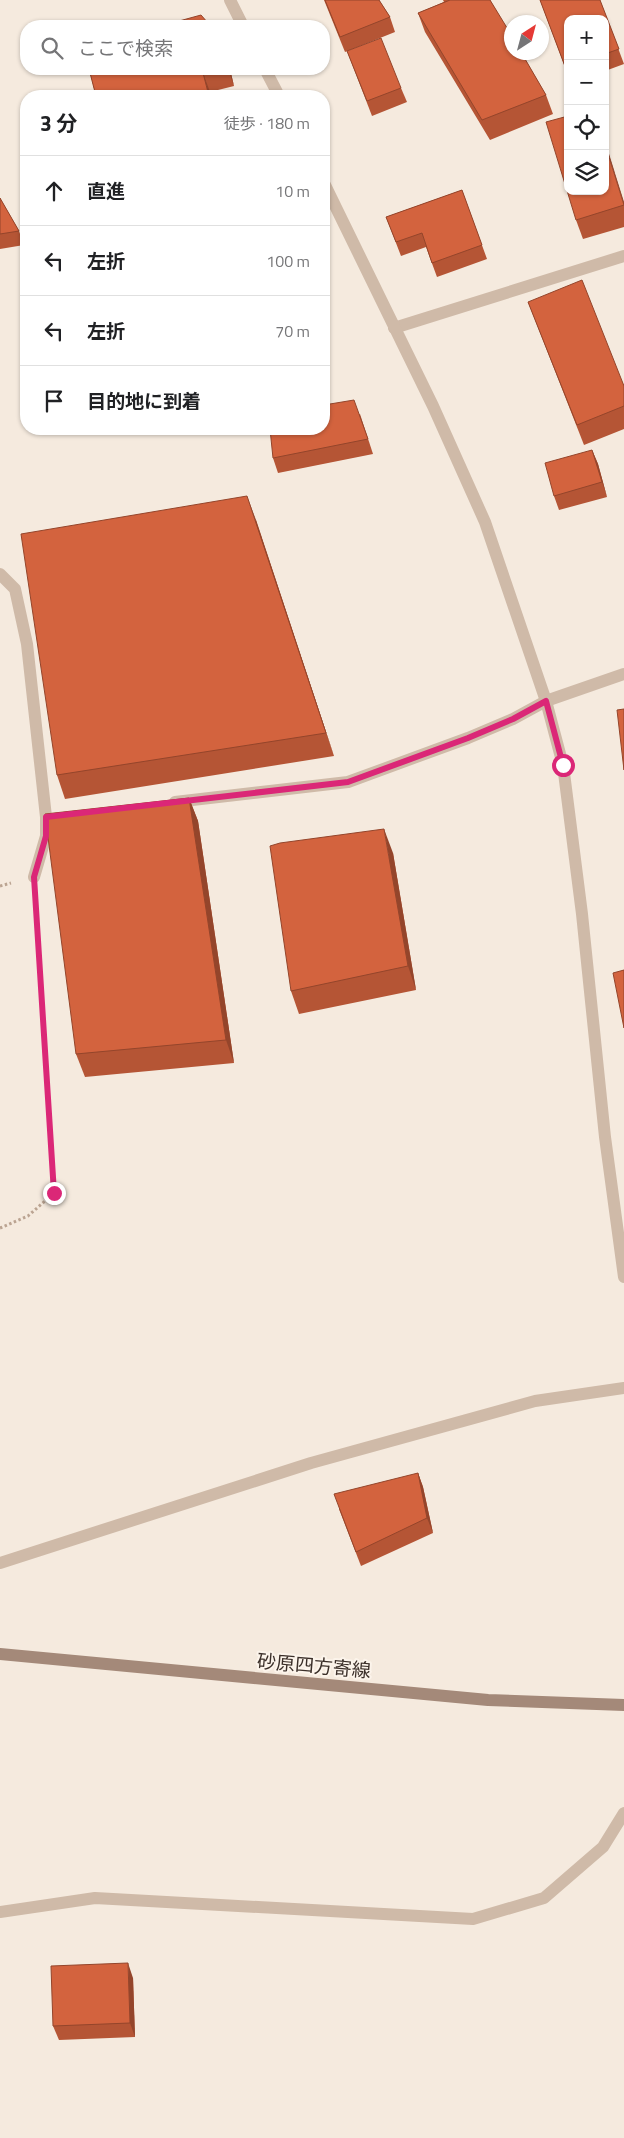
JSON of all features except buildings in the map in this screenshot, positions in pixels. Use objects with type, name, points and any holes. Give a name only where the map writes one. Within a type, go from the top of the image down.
[{"type":"main road","name":"砂原四方寄線","points":[[0,1654],[488,1700],[624,1705]]},
{"type":"street","points":[[230,0],[240,20]]},
{"type":"street","points":[[268,75],[276,90]]},
{"type":"street","points":[[330,195],[433,406],[485,522],[546,701],[563,765],[582,914],[605,1136],[624,1277]]},
{"type":"street","points":[[394,328],[624,256]]},
{"type":"street","points":[[0,574],[15,589],[27,644],[51,816],[34,877]]},
{"type":"street","points":[[163,804],[348,782],[468,738],[513,719],[546,701],[624,674]]},
{"type":"street","points":[[0,1563],[312,1464],[442,1427],[535,1401],[624,1388]]},
{"type":"street","points":[[0,1912],[94,1898],[473,1919],[544,1898],[603,1847],[624,1813]]},
{"type":"path","points":[[0,1228],[28,1216],[54,1193],[34,877]]},
{"type":"route","points":[[54,1193],[34,877],[46,836],[46,817],[348,782],[468,738],[513,719],[546,701],[563,765]]}]
